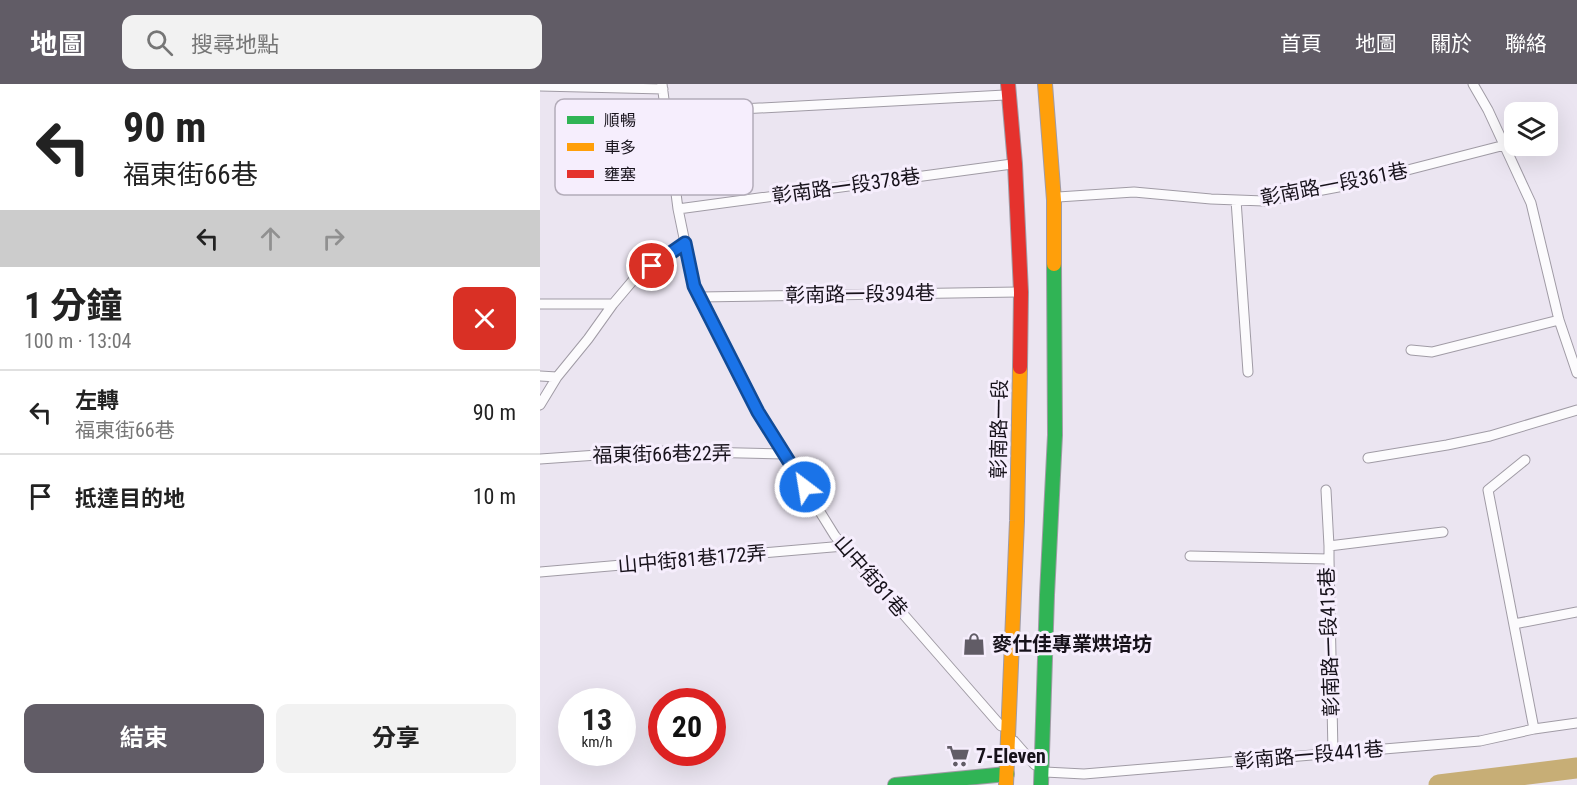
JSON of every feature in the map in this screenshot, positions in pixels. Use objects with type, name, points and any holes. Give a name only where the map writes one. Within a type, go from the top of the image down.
[{"type":"main road","points":[[895,785],[1007,779],[1017,771],[1040,778],[1055,435],[1054,197],[1045,84]]},
{"type":"main road","name":"彰南路一段","points":[[1007,779],[1017,521],[1021,292],[1009,89]]},
{"type":"lane","points":[[1473,84],[1504,143]]},
{"type":"lane","points":[[540,86],[663,87]]},
{"type":"lane","points":[[753,107],[1009,89]]},
{"type":"lane","name":"彰南路一段361巷","points":[[1054,197],[1134,192],[1264,201],[1349,185],[1504,145]]},
{"type":"lane","points":[[1510,156],[1531,203],[1559,320],[1577,373]]},
{"type":"lane","name":"彰南路一段378巷","points":[[678,209],[1014,164]]},
{"type":"lane","name":"山中街81巷","points":[[676,195],[694,286],[758,412],[835,536],[1008,733],[1040,778]]},
{"type":"lane","points":[[1236,200],[1248,372]]},
{"type":"lane","points":[[540,405],[557,377],[635,278],[685,243]]},
{"type":"lane","name":"彰南路一段394巷","points":[[700,297],[1021,292]]},
{"type":"lane","points":[[540,304],[613,304]]},
{"type":"lane","points":[[1411,350],[1432,352],[1559,320]]},
{"type":"lane","points":[[540,376],[557,377]]},
{"type":"lane","points":[[1368,458],[1490,436],[1577,410]]},
{"type":"lane","name":"福東街66巷22弄","points":[[540,459],[655,451],[784,454]]},
{"type":"lane","points":[[1524,460],[1488,490],[1534,729]]},
{"type":"lane","points":[[1326,490],[1329,559]]},
{"type":"lane","points":[[1329,546],[1443,532]]},
{"type":"lane","name":"山中街81巷172弄","points":[[540,572],[844,546]]},
{"type":"lane","name":"彰南路一段415巷","points":[[1190,556],[1329,559],[1333,753]]},
{"type":"lane","points":[[1514,624],[1577,612]]},
{"type":"lane","name":"彰南路一段441巷","points":[[1040,778],[1480,741],[1534,729],[1577,723]]},
{"type":"waterway","points":[[1439,785],[1577,768]]},
{"type":"traffic: fast","points":[[1041,785],[1055,435],[1054,264]]},
{"type":"traffic: fast","points":[[895,785],[1007,774]]},
{"type":"traffic: slow","points":[[1045,84],[1054,200],[1054,264]]},
{"type":"traffic: slow","points":[[1006,785],[1017,521],[1020,367]]},
{"type":"traffic: jam","points":[[1008,84],[1015,164],[1021,292],[1020,367]]},
{"type":"place","name":"麥仕佳專業烘培坊","points":[[974,644]]},
{"type":"place","name":"7-Eleven","points":[[958,756]]},
{"type":"route","points":[[652,266],[685,243],[694,286],[758,412],[805,487]]}]
